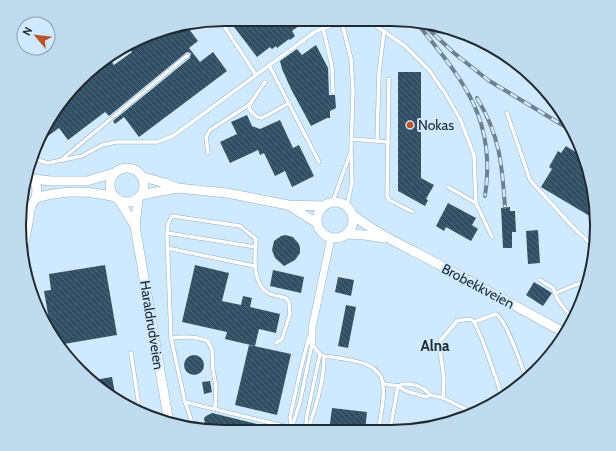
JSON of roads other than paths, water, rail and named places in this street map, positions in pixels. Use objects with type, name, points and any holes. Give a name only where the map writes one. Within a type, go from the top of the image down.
[{"type":"highway","points":[[26,224],[29,205]]},
{"type":"street","points":[[32,177],[51,181],[87,181],[114,173],[121,168],[130,167],[137,170],[143,176],[177,188],[227,193],[288,205],[322,206],[333,201],[340,202],[347,205],[353,215],[354,222],[351,229],[346,234],[336,238],[331,238],[322,232],[317,223],[288,205]]},
{"type":"street","points":[[114,173],[110,185],[117,198]]},
{"type":"street","points":[[140,197],[145,186],[143,176]]},
{"type":"street","points":[[29,205],[37,190],[32,179]]},
{"type":"street","points":[[29,205],[57,193],[95,192],[129,202],[140,197],[177,188]]},
{"type":"street","name":"Haraldrudveien","points":[[140,197],[135,226],[167,416]]},
{"type":"street","name":"Haraldrudveien","points":[[117,198],[135,226]]},
{"type":"street","points":[[317,223],[318,214],[322,206]]},
{"type":"street","name":"Brobekkveien","points":[[353,215],[389,239],[560,330]]},
{"type":"street","name":"Brobekkveien","points":[[346,234],[365,235],[389,239]]},
{"type":"street","points":[[312,342],[312,328],[331,238]]},
{"type":"lane","points":[[224,26],[256,75]]},
{"type":"lane","points":[[37,160],[48,163],[82,156],[102,145],[116,142],[157,142],[173,136],[316,31],[328,26]]},
{"type":"lane","points":[[343,26],[351,59],[352,82],[352,183],[347,205]]},
{"type":"lane","points":[[377,26],[405,46],[429,70],[460,118],[474,155],[476,166],[476,203],[492,237]]},
{"type":"lane","points":[[323,28],[332,66],[333,92]]},
{"type":"lane","points":[[377,141],[380,73],[384,31]]},
{"type":"lane","points":[[60,160],[188,55]]},
{"type":"lane","points":[[269,65],[319,162]]},
{"type":"lane","points":[[389,79],[387,195],[389,200],[413,212]]},
{"type":"lane","points":[[208,153],[206,137],[210,130],[250,104],[265,82]]},
{"type":"lane","points":[[250,104],[249,109],[256,117],[262,118],[289,104]]},
{"type":"lane","points":[[507,113],[530,180],[571,225],[589,243]]},
{"type":"lane","points":[[351,139],[388,142]]},
{"type":"lane","points":[[333,201],[351,151]]},
{"type":"lane","points":[[448,187],[476,203]]},
{"type":"lane","points":[[192,422],[185,402],[171,338],[167,233],[168,224],[172,216],[240,226],[256,239],[254,266],[262,288],[269,293],[286,298],[289,302],[290,314],[282,339],[276,343]]},
{"type":"lane","points":[[167,233],[256,247]]},
{"type":"lane","points":[[167,248],[254,266]]},
{"type":"lane","points":[[540,280],[553,288],[558,300],[569,314]]},
{"type":"lane","points":[[556,293],[581,283]]},
{"type":"lane","points":[[443,398],[444,379],[439,343],[457,322],[470,320],[474,322],[496,314],[500,317],[512,341],[524,373]]},
{"type":"lane","points":[[474,322],[484,344],[500,392]]},
{"type":"lane","points":[[291,425],[290,417],[312,328]]},
{"type":"lane","points":[[171,338],[185,336],[199,337],[208,341],[212,350],[212,370],[216,387],[215,408]]},
{"type":"lane","points":[[312,342],[314,347],[322,355],[360,363],[369,366],[379,373],[383,384],[380,425]]},
{"type":"lane","points":[[293,425],[300,402],[312,342]]},
{"type":"lane","points":[[130,353],[139,405]]},
{"type":"lane","points":[[307,425],[322,355]]},
{"type":"lane","points":[[383,384],[398,386],[408,384],[424,388],[430,395]]},
{"type":"lane","points":[[398,386],[406,392],[420,396],[426,397],[430,395],[443,398],[467,410]]},
{"type":"lane","points":[[391,425],[398,386]]},
{"type":"lane","points":[[185,402],[215,408],[274,425]]},
{"type":"railway","points":[[421,29],[448,62],[461,82],[472,101],[481,122],[486,144],[487,168],[485,196]]},
{"type":"railway","points":[[430,30],[454,53],[488,80],[562,125]]},
{"type":"railway","points":[[477,98],[491,125],[495,138],[503,177],[505,207]]},
{"type":"place","name":"Nokas","points":[[410,125]]},
{"type":"district","name":"Alna","points":[[435,346]]}]
